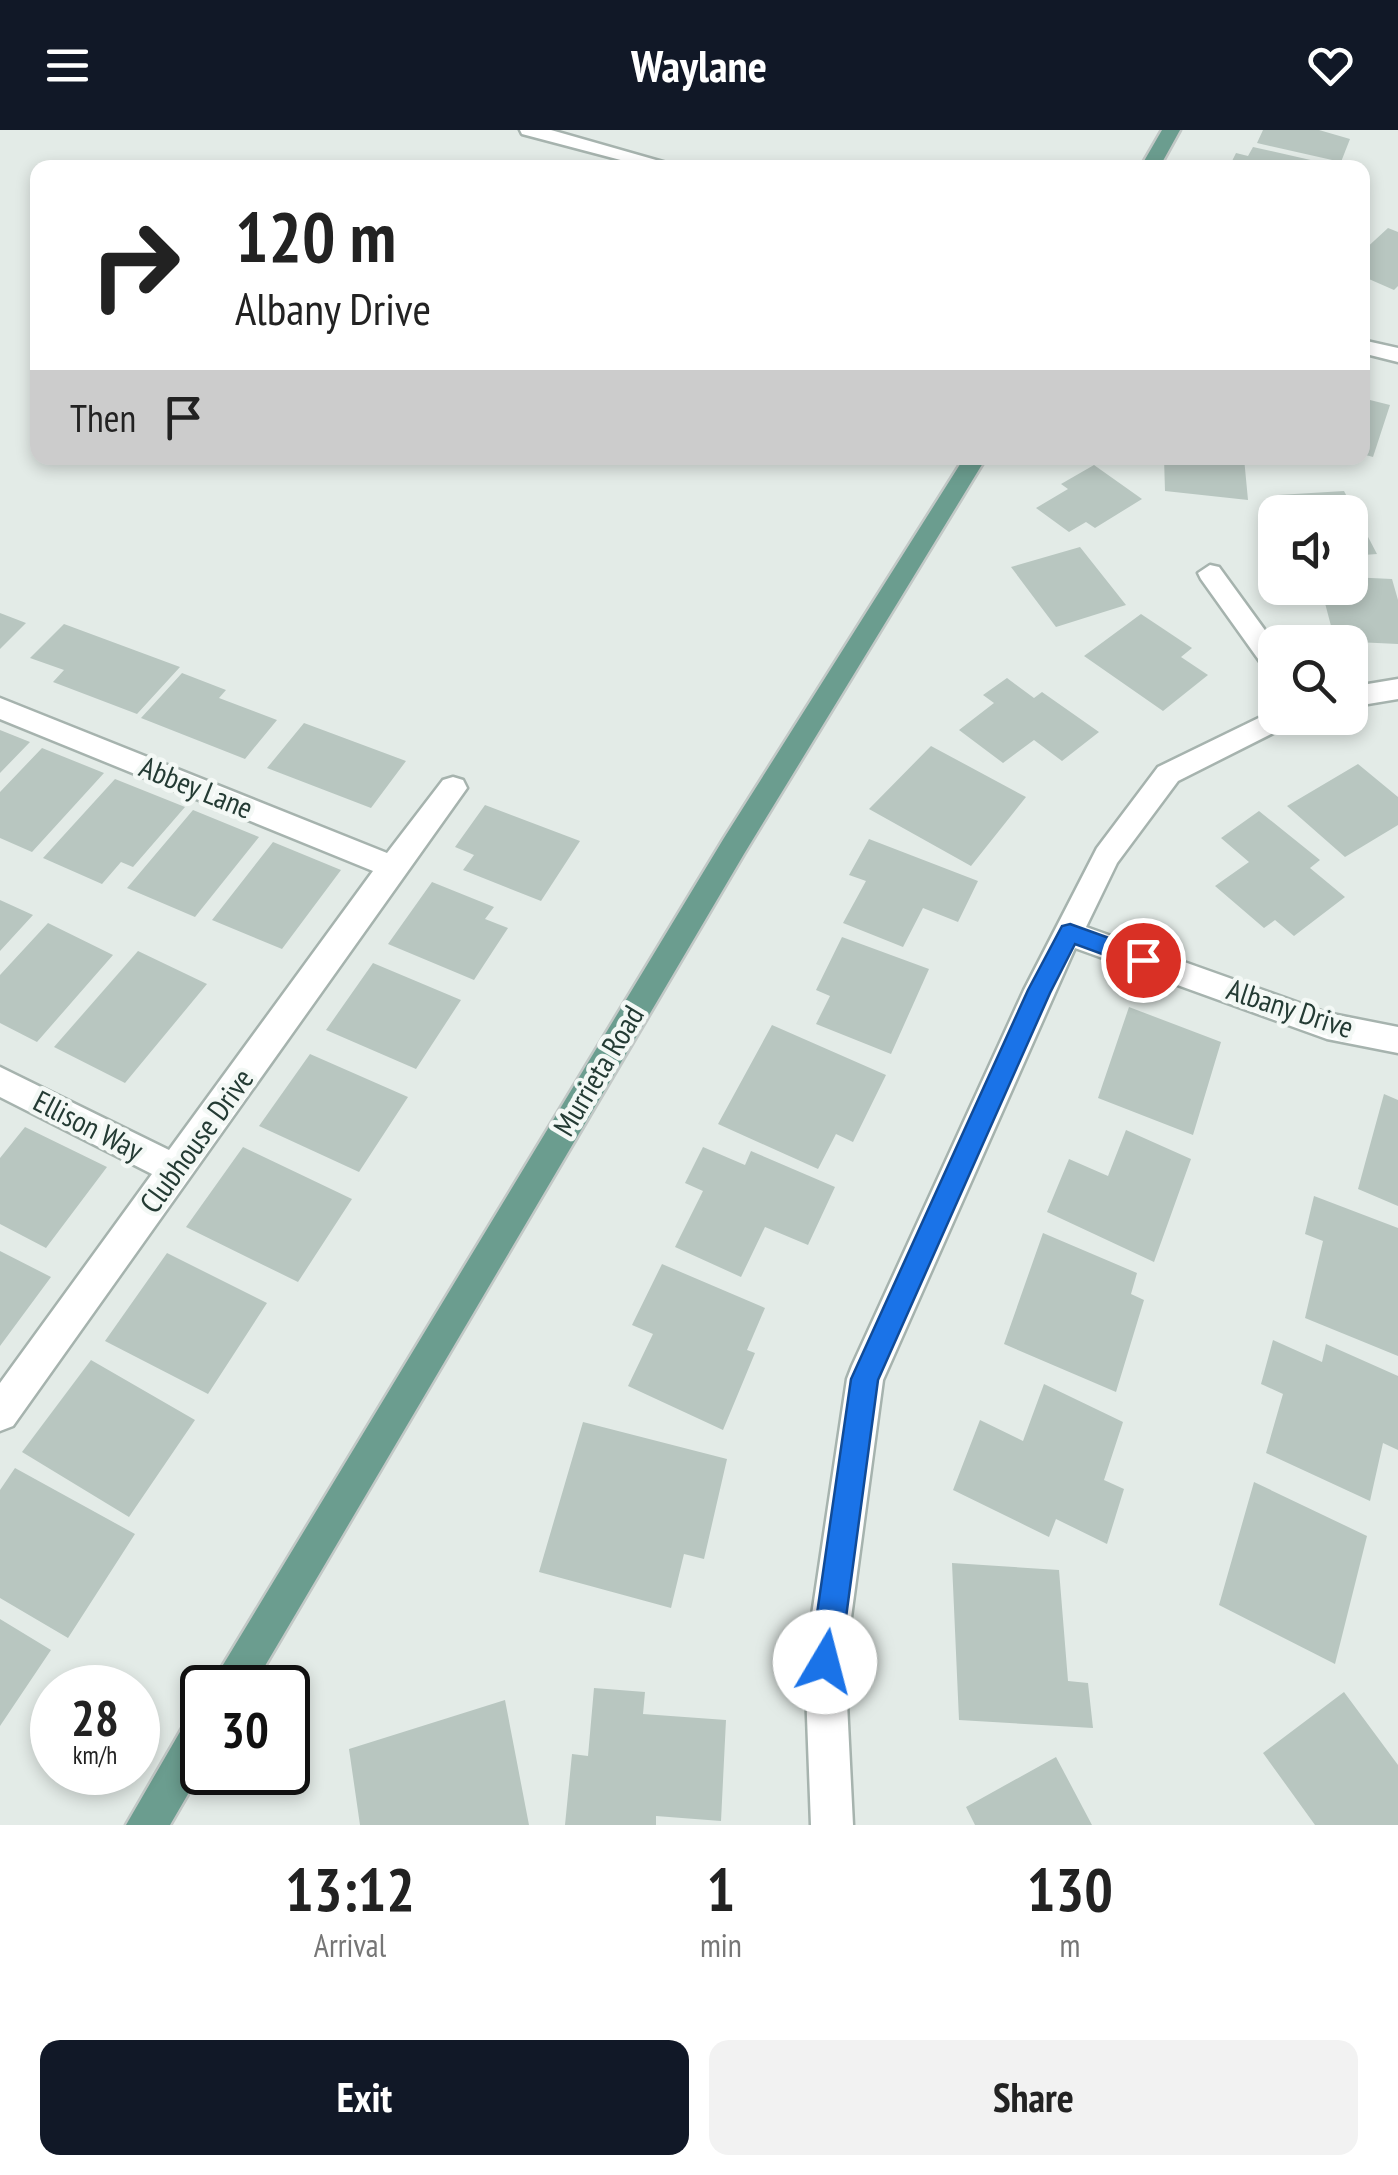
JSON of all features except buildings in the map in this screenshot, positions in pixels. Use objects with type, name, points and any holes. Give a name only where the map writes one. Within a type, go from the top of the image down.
[{"type":"main road","points":[[1154,160],[1171,130]]},
{"type":"main road","name":"Murrieta Road","points":[[243,1665],[734,846],[971,465]]},
{"type":"main road","points":[[147,1825],[180,1769]]},
{"type":"street","points":[[528,130],[644,160]]},
{"type":"street","points":[[1370,348],[1398,356]]},
{"type":"street","points":[[1210,573],[1258,639]]},
{"type":"street","points":[[1368,694],[1398,689]]},
{"type":"street","name":"Abbey Lane","points":[[0,708],[392,867]]},
{"type":"street","points":[[832,1825],[825,1662],[865,1379],[1040,990],[1108,856],[1168,774],[1258,729]]},
{"type":"street","name":"Clubhouse Drive","points":[[0,1414],[392,867],[454,788]]},
{"type":"street","name":"Albany Drive","points":[[1070,933],[1327,1026],[1398,1040]]},
{"type":"street","name":"Ellison Way","points":[[0,1081],[176,1170]]},
{"type":"route","points":[[825,1662],[865,1379],[1040,990],[1070,933],[1143,960]]}]
